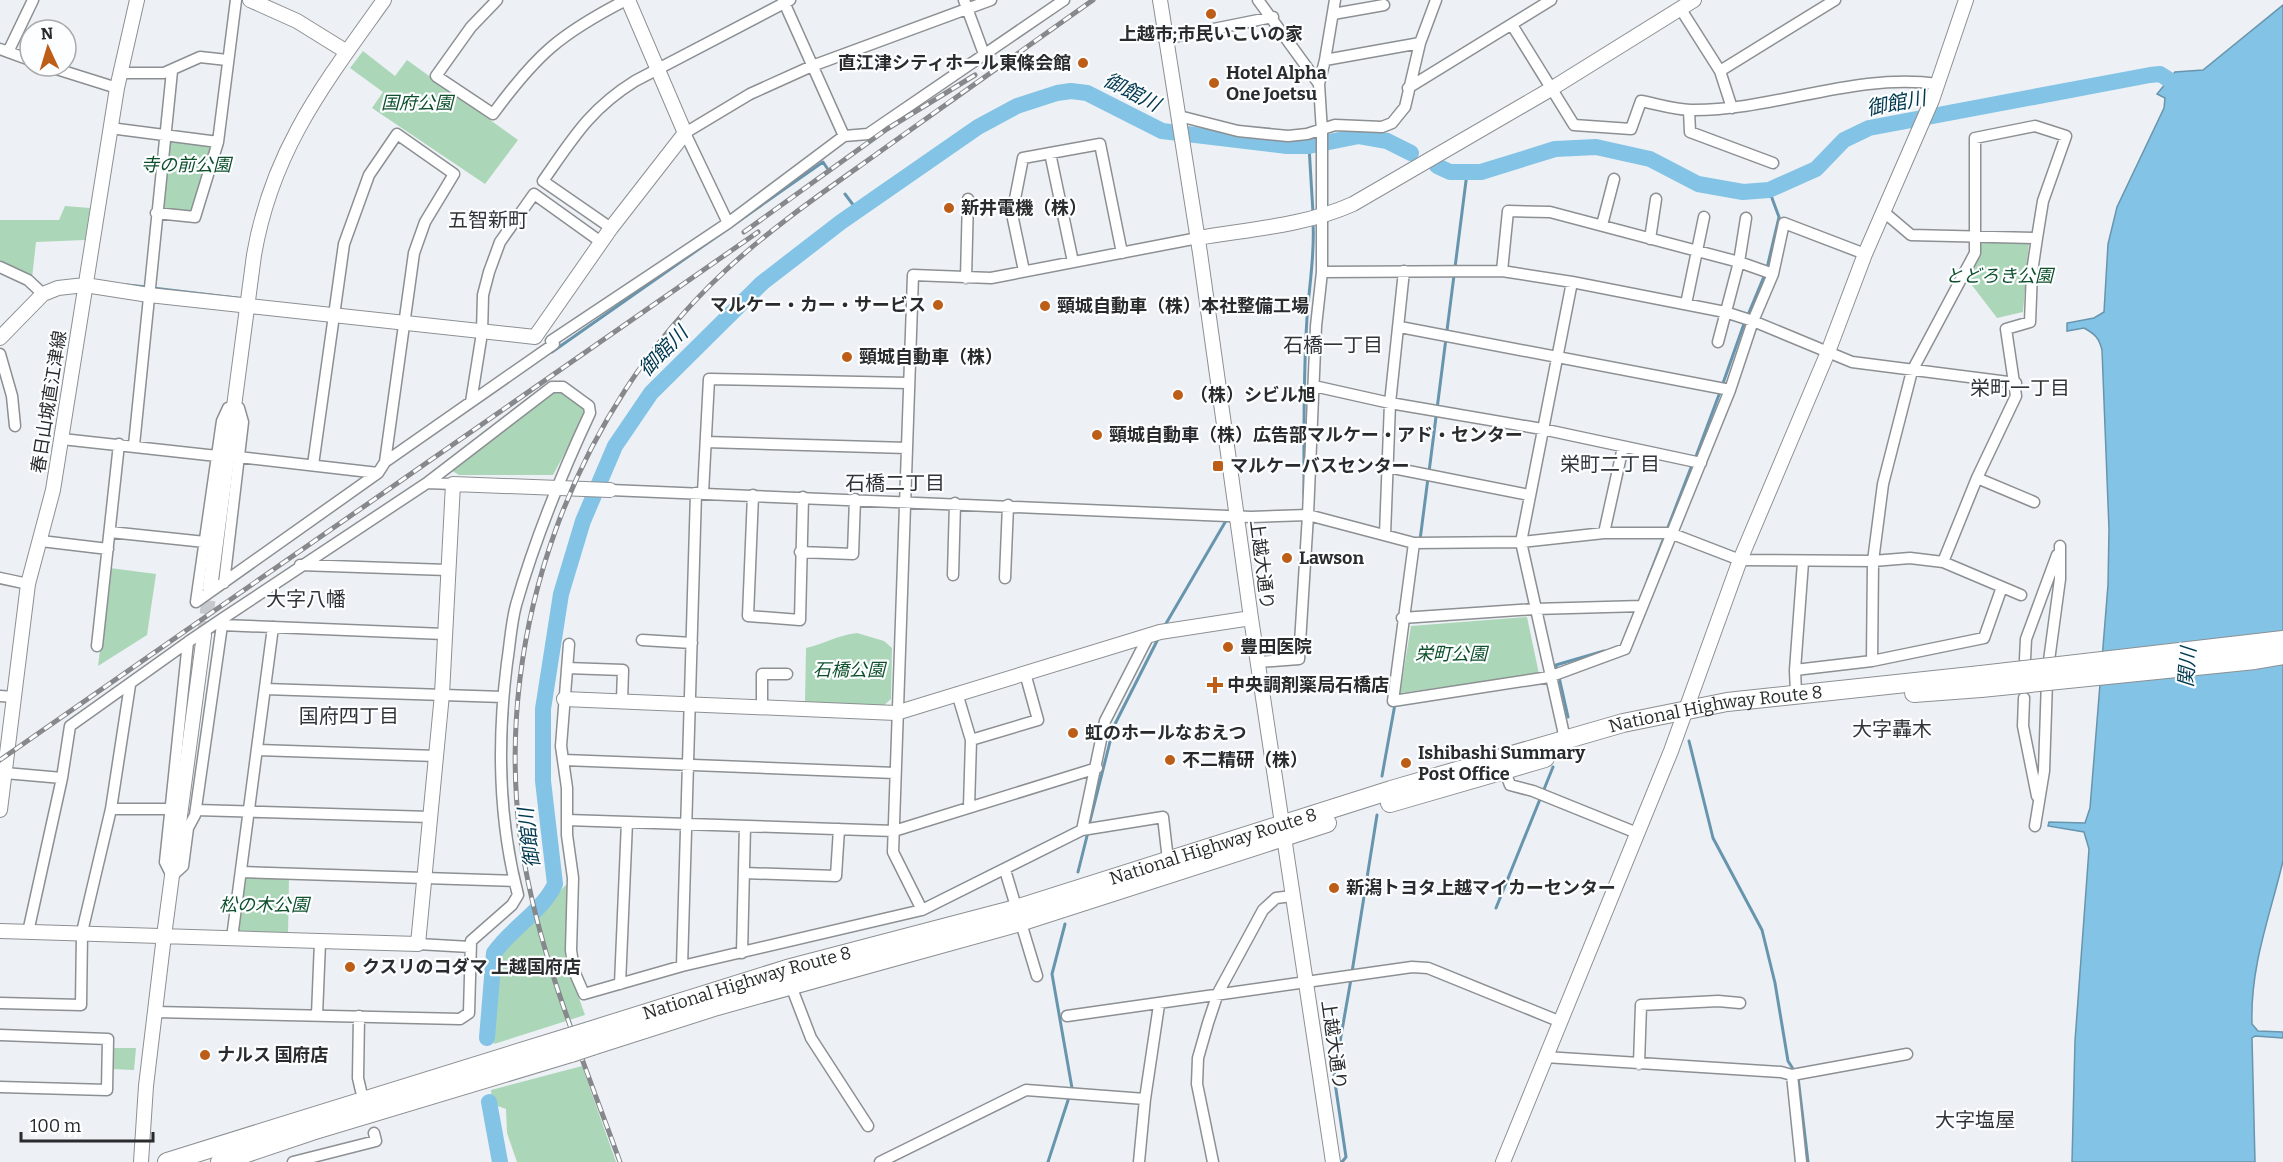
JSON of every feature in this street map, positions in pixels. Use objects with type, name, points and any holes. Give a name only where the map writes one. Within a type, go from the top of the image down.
[{"type":"highway","name":"National Highway Route 8","points":[[167,1162],[590,1039],[791,986],[1018,916],[1564,739],[1659,715],[1683,716],[2047,674],[2283,640]]},
{"type":"highway","name":"National Highway Route 8","points":[[2047,674],[2255,660],[2283,655]]},
{"type":"highway","name":"National Highway Route 8","points":[[590,1039],[808,963],[1018,916],[1168,861],[1505,771],[1624,731],[1727,702],[1796,693],[1981,681]]},
{"type":"highway","name":"National Highway Route 8","points":[[220,1162],[260,1156],[312,1131],[569,1045]]},
{"type":"street","points":[[18,57],[2,52],[33,0]]},
{"type":"street","name":"春日山城直江津線","points":[[0,810],[5,773],[7,697],[28,584],[49,516],[110,128],[137,0]]},
{"type":"street","points":[[156,213],[195,217],[218,142],[236,0]]},
{"type":"street","points":[[250,0],[297,21],[347,52]]},
{"type":"street","points":[[210,588],[257,237],[274,178],[308,107],[384,0]]},
{"type":"street","points":[[497,0],[471,27],[436,76],[493,114],[526,70],[550,46],[566,33],[627,0],[728,223]]},
{"type":"street","points":[[535,337],[611,228],[686,133],[750,94],[812,66],[966,4],[992,0]]},
{"type":"street","points":[[235,406],[228,408],[223,415],[196,602],[378,473],[385,462],[554,345],[551,341],[728,223],[844,136],[868,134],[984,54],[1050,4],[1064,0]]},
{"type":"street","points":[[1160,0],[1164,39],[1179,119],[1266,135],[1296,136],[1335,125],[1382,127],[1392,123],[1405,107],[1420,43],[1436,0]]},
{"type":"street","points":[[1258,0],[1273,17],[1319,84]]},
{"type":"street","points":[[1258,662],[1299,658],[1317,306],[1322,272],[1323,160],[1319,84],[1326,60],[1335,0]]},
{"type":"street","points":[[1408,88],[1551,0]]},
{"type":"street","points":[[921,910],[893,852],[896,712],[913,275],[990,278],[1198,238],[1323,217],[1388,186],[1551,89],[1678,4],[1694,0]]},
{"type":"street","points":[[1720,71],[1835,0]]},
{"type":"street","points":[[1503,1162],[1637,833],[1740,560],[1828,352],[1865,254],[1885,213],[1938,84],[1966,0]]},
{"type":"street","points":[[611,228],[543,181],[596,109],[621,90],[786,1],[844,136]]},
{"type":"street","points":[[966,4],[984,54]]},
{"type":"street","points":[[1678,4],[1720,71],[1732,108]]},
{"type":"street","points":[[1333,14],[1384,6]]},
{"type":"street","points":[[1164,39],[1273,17]]},
{"type":"street","points":[[1512,25],[1574,125],[1631,129],[1641,102],[1689,110],[1732,108],[1889,80],[1938,84]]},
{"type":"street","points":[[1326,60],[1420,43]]},
{"type":"street","points":[[120,73],[172,71],[197,58],[227,60]]},
{"type":"street","points":[[134,445],[172,71]]},
{"type":"street","points":[[78,76],[117,88]]},
{"type":"street","points":[[1689,110],[1690,132],[1773,163]]},
{"type":"street","name":"上越大通り","points":[[1179,119],[1282,831],[1307,980],[1333,1162]]},
{"type":"street","points":[[1872,661],[1873,561],[1882,484],[1912,371],[1975,253],[1975,138],[2035,126],[2066,136],[2043,201],[2032,272],[2030,322],[2006,329],[2016,383],[2016,396],[1977,478],[1943,562]]},
{"type":"street","points":[[110,128],[218,142]]},
{"type":"street","points":[[313,465],[339,273],[351,219],[369,175],[397,135],[454,174],[418,239],[409,273],[385,462]]},
{"type":"street","points":[[1024,271],[1012,214],[1023,158],[1050,153],[1100,144],[1122,253]]},
{"type":"street","points":[[1050,153],[1073,262]]},
{"type":"street","points":[[1602,225],[1614,179]]},
{"type":"street","points":[[471,402],[482,333],[483,295],[493,259],[500,242],[534,194],[602,242]]},
{"type":"street","points":[[966,278],[968,199]]},
{"type":"street","points":[[1650,239],[1656,199]]},
{"type":"street","points":[[1502,271],[1508,211],[1550,212],[1697,250],[1773,274]]},
{"type":"street","points":[[1885,213],[1911,236],[2037,238]]},
{"type":"street","points":[[1686,304],[1704,217]]},
{"type":"street","points":[[1718,342],[1739,262],[1746,218]]},
{"type":"street","points":[[1414,543],[1402,618],[1393,700],[1549,677],[1625,649],[1670,533],[1730,390],[1753,321],[1773,274],[1784,223],[1865,254]]},
{"type":"street","points":[[0,267],[28,280],[43,294]]},
{"type":"street","points":[[1385,535],[1390,403],[1400,327],[1404,271]]},
{"type":"street","points":[[1322,272],[1502,271],[1572,282],[1725,312],[1753,321],[1852,362],[2016,383]]},
{"type":"street","points":[[1564,739],[1521,542],[1572,282]]},
{"type":"street","points":[[0,338],[43,294],[58,288],[85,285],[149,295],[535,337],[545,350]]},
{"type":"street","points":[[1400,327],[1730,390]]},
{"type":"street","points":[[0,354],[12,396],[15,426]]},
{"type":"street","points":[[682,966],[692,704],[692,643],[709,379],[909,383]]},
{"type":"street","points":[[28,932],[62,777],[70,726],[299,566],[427,483],[552,387],[560,386],[587,404],[590,413],[531,555],[516,606],[503,697],[500,777],[503,825],[516,900],[471,941],[469,1013],[466,1017],[155,1012]]},
{"type":"street","points":[[1314,386],[1390,403],[1542,429],[1701,463]]},
{"type":"street","points":[[224,583],[243,416],[235,406]]},
{"type":"street","points":[[62,439],[134,445],[217,456]]},
{"type":"street","points":[[706,442],[907,448]]},
{"type":"street","points":[[97,646],[119,444]]},
{"type":"street","points":[[1604,533],[1623,447]]},
{"type":"street","points":[[239,457],[378,473]]},
{"type":"street","points":[[1388,467],[1529,495]]},
{"type":"street","points":[[1977,478],[2034,502]]},
{"type":"street","points":[[427,483],[1008,505],[1251,517],[1308,515],[1414,543],[1521,542],[1604,533],[1670,533],[1740,560],[1803,562],[1910,558],[1943,562],[2021,595]]},
{"type":"street","points":[[418,944],[442,694],[453,484]]},
{"type":"street","points":[[753,495],[748,616],[800,620],[803,497]]},
{"type":"street","points":[[800,552],[853,554],[855,499]]},
{"type":"street","points":[[953,575],[955,503]]},
{"type":"street","points":[[1005,578],[1008,505]]},
{"type":"street","points":[[110,532],[205,542]]},
{"type":"street","points":[[41,541],[108,549]]},
{"type":"street","points":[[2024,698],[2023,726],[2038,800],[2036,826],[2044,771],[2047,674],[2060,579],[2060,546],[2026,639],[2025,659]]},
{"type":"street","points":[[1796,693],[1795,670],[1803,562]]},
{"type":"street","points":[[299,566],[447,570]]},
{"type":"street","points":[[0,578],[28,584]]},
{"type":"street","points":[[1795,670],[1872,661],[1984,638],[2002,587]]},
{"type":"street","points":[[1402,618],[1534,609],[1642,606]]},
{"type":"street","points":[[564,699],[896,712],[1149,635],[1251,618]]},
{"type":"street","points":[[223,621],[273,627],[444,634]]},
{"type":"street","points":[[172,876],[183,866],[188,828],[196,810],[223,621]]},
{"type":"street","points":[[232,938],[273,627]]},
{"type":"street","points":[[141,1162],[164,936],[204,635]]},
{"type":"street","points":[[1089,829],[1105,721],[1149,635]]},
{"type":"street","points":[[642,640],[692,643]]},
{"type":"street","points":[[172,876],[165,862],[188,642]]},
{"type":"street","points":[[569,644],[561,737],[573,878],[571,950],[574,971],[584,994],[682,966],[921,910],[1089,829],[1163,818],[1168,861]]},
{"type":"street","points":[[567,668],[623,670],[622,701]]},
{"type":"street","points":[[971,740],[1038,720],[1025,672]]},
{"type":"street","points":[[762,707],[762,674],[788,674]]},
{"type":"street","points":[[0,1003],[81,1005],[82,932],[111,809],[130,685]]},
{"type":"street","points":[[265,689],[503,697]]},
{"type":"street","points":[[957,693],[971,740],[969,807]]},
{"type":"street","points":[[258,750],[436,756]]},
{"type":"street","points":[[564,760],[895,773]]},
{"type":"street","points":[[567,820],[894,831],[1097,768]]},
{"type":"street","points":[[1505,771],[1510,785],[1514,787],[1533,791],[1637,833]]},
{"type":"street","points":[[5,773],[62,777]]},
{"type":"street","points":[[111,809],[170,809]]},
{"type":"street","points":[[196,810],[430,818]]},
{"type":"street","points":[[620,984],[627,822]]},
{"type":"street","points":[[742,953],[745,826]]},
{"type":"street","points":[[744,873],[836,876],[839,829]]},
{"type":"street","points":[[1005,870],[1037,976]]},
{"type":"street","points":[[241,872],[514,881]]},
{"type":"street","points":[[1213,1162],[1198,1100],[1198,1058],[1218,993],[1269,902],[1292,896]]},
{"type":"street","points":[[0,931],[471,947]]},
{"type":"street","points":[[317,1015],[320,942]]},
{"type":"street","points":[[1067,1016],[1159,1005],[1218,993],[1412,967],[1428,968],[1561,1022]]},
{"type":"street","points":[[791,986],[811,1038],[868,1126]]},
{"type":"street","points":[[1640,1064],[1641,1005],[1718,1001],[1740,1003]]},
{"type":"street","points":[[1139,1162],[1145,1099],[1159,1005]]},
{"type":"street","points":[[359,1016],[358,1078],[360,1091]]},
{"type":"street","points":[[0,1035],[108,1039],[107,1090],[0,1088]]},
{"type":"street","points":[[1545,1057],[1792,1075],[1907,1054]]},
{"type":"street","points":[[1792,1075],[1801,1162]]},
{"type":"street","points":[[880,1162],[1026,1090],[1145,1099]]},
{"type":"street","points":[[293,1162],[376,1141],[374,1133]]},
{"type":"green space","name":"国府公園","points":[[363,51],[395,76],[407,60],[518,140],[485,184],[372,108],[383,92],[350,68]]},
{"type":"green space","name":"寺の前公園","points":[[168,138],[214,144],[194,210],[188,213],[160,209]]},
{"type":"green space","points":[[65,206],[90,208],[85,240],[36,242],[32,278],[0,263],[0,220],[59,220]]},
{"type":"green space","name":"とどろき公園","points":[[2029,242],[2023,312],[1997,318],[1968,280],[1981,243]]},
{"type":"green space","points":[[560,390],[585,408],[586,414],[553,475],[459,475],[451,470],[552,392]]},
{"type":"green space","points":[[110,568],[156,574],[147,635],[98,666]]},
{"type":"green space","name":"栄町公園","points":[[1527,617],[1539,674],[1400,693],[1411,626]]},
{"type":"green space","name":"石橋公園","points":[[857,633],[884,641],[892,648],[891,699],[883,706],[805,702],[806,648]]},
{"type":"green space","name":"松の木公園","points":[[244,877],[289,878],[288,935],[237,933]]},
{"type":"green space","points":[[567,884],[565,959],[585,1015],[494,1044],[498,958],[509,941]]},
{"type":"green space","points":[[110,1048],[136,1048],[134,1070],[110,1069]]},
{"type":"green space","points":[[582,1066],[616,1162],[517,1162],[507,1133],[506,1109],[492,1104],[491,1090]]},
{"type":"water","name":"関川","points":[[2283,5],[2283,861],[2254,982],[2252,1024],[2258,1031],[2283,1032],[2283,1038],[2255,1036],[2252,1038],[2255,1162],[2072,1162],[2075,1041],[2089,849],[2084,832],[2048,826],[2049,822],[2085,823],[2090,808],[2108,585],[2109,529],[2102,350],[2098,339],[2091,332],[2084,328],[2067,331],[2067,323],[2094,318],[2104,312],[2108,244],[2117,207],[2164,108],[2165,98],[2157,94],[2175,72],[2203,70]]},
{"type":"waterway","name":"御館川","points":[[1437,166],[1450,172],[1481,172],[1555,149],[1596,147],[1650,159],[1698,184],[1743,192],[1769,190],[1816,169],[1844,140],[1869,128],[2150,75],[2160,74],[2187,91]]},
{"type":"waterway","name":"御館川","points":[[487,1038],[494,953],[509,935],[543,903],[555,884],[543,781],[543,709],[561,594],[583,521],[615,446],[651,393],[762,283],[841,222],[978,127],[1017,106],[1057,93],[1071,91],[1087,93],[1162,131],[1287,146],[1309,146],[1359,136],[1387,141],[1411,153]]},
{"type":"waterway","points":[[1309,146],[1313,213]]},
{"type":"waterway","points":[[550,348],[552,352],[823,162],[827,168]]},
{"type":"waterway","points":[[1429,472],[1467,173]]},
{"type":"waterway","points":[[1767,268],[1779,217],[1769,190]]},
{"type":"waterway","points":[[845,194],[857,210]]},
{"type":"waterway","points":[[1304,497],[1305,363],[1313,259],[1313,223]]},
{"type":"waterway","points":[[1748,315],[1765,274]]},
{"type":"waterway","points":[[127,285],[147,287]]},
{"type":"waterway","points":[[153,288],[245,299]]},
{"type":"waterway","points":[[1722,386],[1745,321]]},
{"type":"waterway","points":[[1695,459],[1720,392]]},
{"type":"waterway","points":[[1648,579],[1692,465]]},
{"type":"waterway","points":[[1420,540],[1428,478]]},
{"type":"waterway","points":[[1164,627],[1227,519]]},
{"type":"waterway","points":[[1089,825],[1114,726],[1158,639]]},
{"type":"waterway","points":[[1557,671],[1556,665],[1604,651]]},
{"type":"waterway","points":[[1559,677],[1568,717]]},
{"type":"waterway","points":[[1382,776],[1395,704]]},
{"type":"waterway","points":[[1689,741],[1713,838],[1762,930],[1775,983],[1788,1061],[1795,1072]]},
{"type":"waterway","points":[[1496,908],[1553,767]]},
{"type":"waterway","points":[[1352,972],[1377,815]]},
{"type":"waterway","points":[[1078,872],[1088,832]]},
{"type":"waterway","points":[[1048,1162],[1072,1088],[1052,974],[1065,924]]},
{"type":"waterway","points":[[1342,1162],[1346,1157],[1334,1076],[1351,979]]},
{"type":"waterway","points":[[1798,1077],[1808,1162]]},
{"type":"waterway","name":"御館川","points":[[489,1102],[500,1162]]},
{"type":"tunnel","points":[[204,635],[210,588]]},
{"type":"railway","points":[[620,1162],[548,960],[527,877],[520,835],[515,758],[520,680],[534,603],[556,529],[587,457],[626,389],[672,327],[725,271],[799,210],[1093,0]]},
{"type":"railway","points":[[744,232],[887,129],[975,75]]},
{"type":"railway","points":[[0,760],[758,232]]},
{"type":"place","name":"上越市;市民いこいの家","points":[[1211,14]]},
{"type":"place","name":"直江津シティホール東條会館","points":[[1083,63]]},
{"type":"place","name":"Hotel Alpha One Joetsu","points":[[1214,83]]},
{"type":"place","name":"新井電機（株）","points":[[949,208]]},
{"type":"place","name":"マルケー・カー・サービス","points":[[938,305]]},
{"type":"place","name":"頸城自動車（株）本社整備工場","points":[[1045,306]]},
{"type":"place","name":"頸城自動車（株）","points":[[847,357]]},
{"type":"place","name":"（株）シビル旭","points":[[1178,395]]},
{"type":"place","name":"頸城自動車（株）広告部マルケー・アド・センター","points":[[1097,435]]},
{"type":"place","name":"マルケーバスセンター","points":[[1218,466]]},
{"type":"place","name":"Lawson","points":[[1287,558]]},
{"type":"place","name":"豊田医院","points":[[1228,647]]},
{"type":"place","name":"中央調剤薬局石橋店","points":[[1215,685]]},
{"type":"place","name":"虹のホールなおえつ","points":[[1073,733]]},
{"type":"place","name":"不二精研（株）","points":[[1170,760]]},
{"type":"place","name":"Ishibashi Summary Post Office","points":[[1406,763]]},
{"type":"place","name":"新潟トヨタ上越マイカーセンター","points":[[1334,888]]},
{"type":"place","name":"クスリのコダマ 上越国府店","points":[[350,967]]},
{"type":"place","name":"ナルス 国府店","points":[[205,1055]]},
{"type":"district","name":"五智新町","points":[[488,220]]},
{"type":"district","name":"石橋一丁目","points":[[1333,345]]},
{"type":"district","name":"栄町一丁目","points":[[2020,388]]},
{"type":"district","name":"栄町二丁目","points":[[1610,464]]},
{"type":"district","name":"石橋二丁目","points":[[895,483]]},
{"type":"district","name":"大字八幡","points":[[306,599]]},
{"type":"district","name":"国府四丁目","points":[[349,716]]},
{"type":"district","name":"大字轟木","points":[[1892,729]]},
{"type":"district","name":"大字塩屋","points":[[1975,1120]]}]
